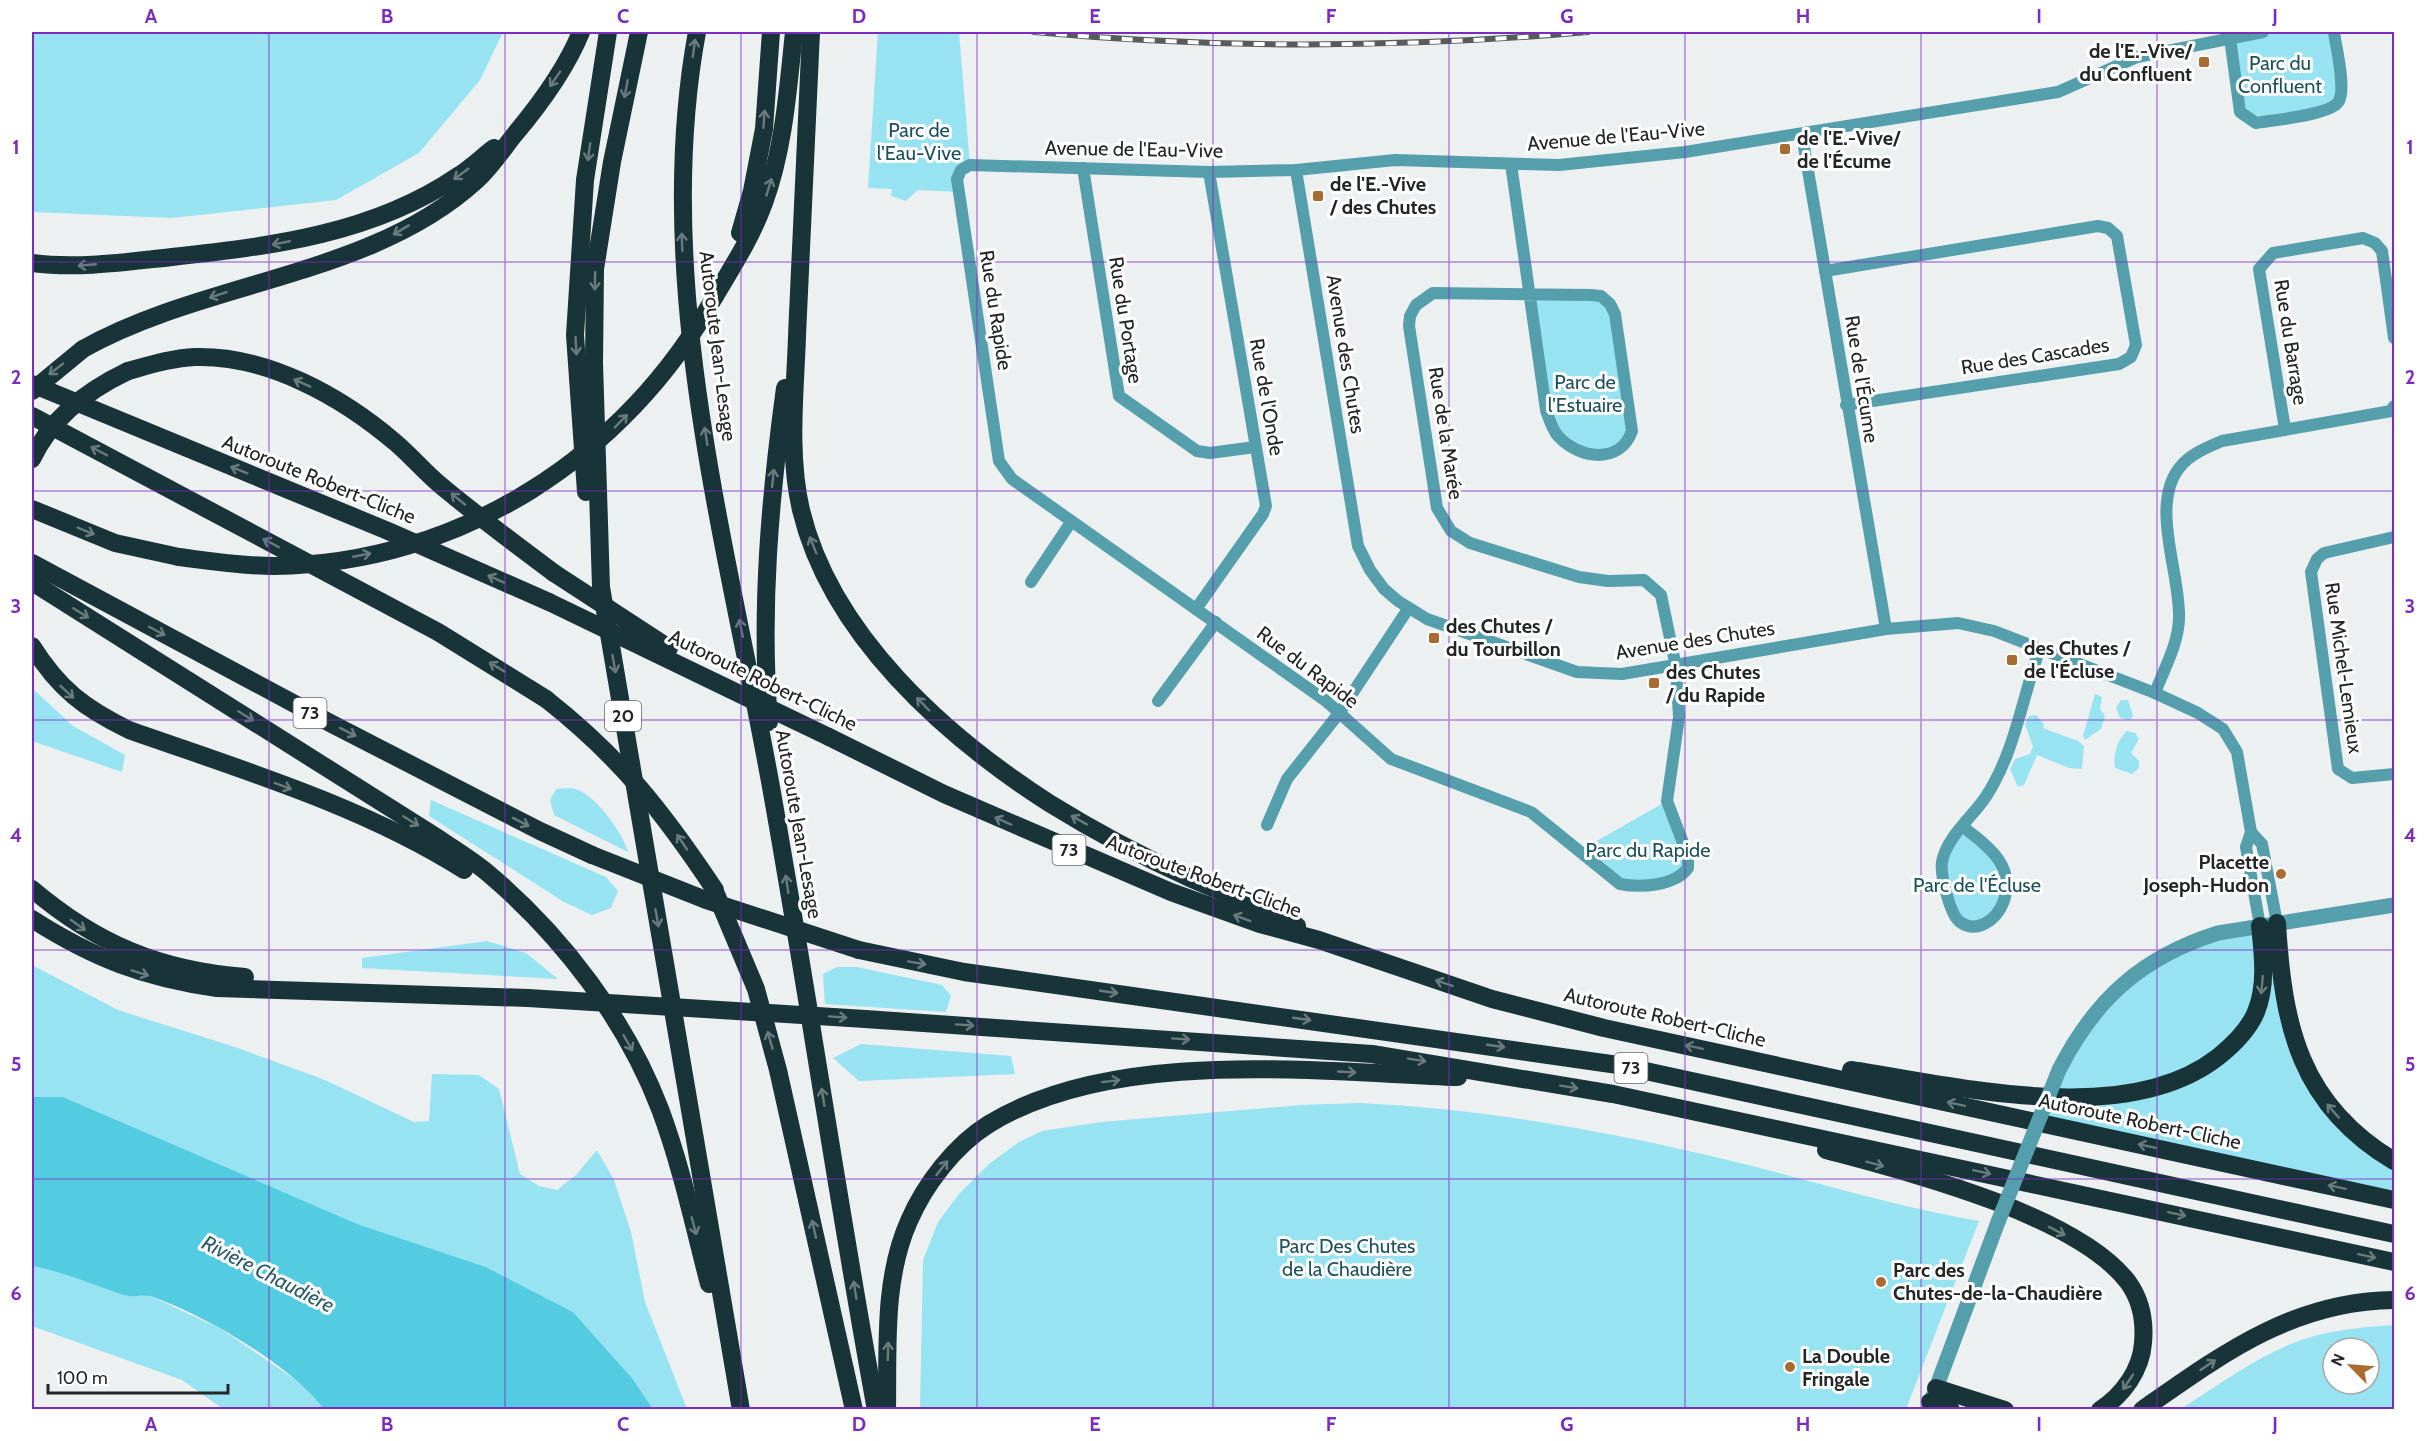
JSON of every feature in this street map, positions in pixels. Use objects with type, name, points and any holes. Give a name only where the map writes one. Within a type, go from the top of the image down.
[{"type":"highway","points":[[32,391],[83,349],[152,316],[383,241],[442,207],[478,179],[524,124],[570,59],[581,32]]},
{"type":"highway","points":[[602,588],[586,495],[576,335],[585,180],[608,32]]},
{"type":"highway","name":"20","points":[[639,32],[612,162],[595,269],[594,363],[602,588],[740,1403]]},
{"type":"highway","name":"Autoroute Jean-Lesage","points":[[697,32],[687,109],[683,170],[682,240],[685,283],[715,490],[771,788],[876,1410]]},
{"type":"highway","points":[[715,296],[735,249],[752,192],[764,129],[771,32]]},
{"type":"highway","points":[[32,509],[116,543],[179,557],[275,566],[362,555],[436,536],[504,506],[543,484],[610,432],[674,362],[741,252],[764,203],[778,157],[794,32]]},
{"type":"highway","points":[[811,32],[800,252],[794,416],[795,465],[801,509],[825,576],[853,624],[922,704],[990,764],[1052,804],[1119,842],[1188,877],[1284,919],[1319,940]]},
{"type":"highway","points":[[32,263],[66,267],[260,248],[336,232],[405,207],[459,176],[524,124]]},
{"type":"highway","points":[[771,788],[765,673],[772,482],[800,252]]},
{"type":"highway","points":[[32,459],[47,434],[71,407],[87,394],[128,371],[195,357],[229,359],[288,376],[321,392],[388,437],[438,483],[554,573],[739,692]]},
{"type":"highway","name":"Autoroute Robert-Cliche","points":[[32,384],[388,531],[549,602],[739,692],[944,794],[1110,867],[1260,924],[1319,940],[1492,999],[1604,1028],[2394,1200]]},
{"type":"highway","points":[[32,416],[438,632],[546,699],[608,752],[644,790],[715,890],[756,989],[778,1070],[854,1410]]},
{"type":"highway","name":"73","points":[[32,563],[332,724],[540,831],[592,855],[706,900],[860,950],[964,972],[1618,1065],[2394,1234]]},
{"type":"highway","points":[[32,582],[438,838],[488,873],[525,906],[558,944],[617,1024],[639,1062],[660,1108],[740,1403]]},
{"type":"highway","points":[[32,646],[58,683],[78,701],[102,717],[129,730],[318,799],[402,834],[474,876],[514,906],[558,944]]},
{"type":"highway","points":[[32,889],[88,931],[156,962],[182,969],[224,975],[480,996]]},
{"type":"highway","points":[[32,919],[110,962],[134,971],[181,982],[217,987],[528,998],[865,1018],[1372,1054],[1613,1094],[2394,1262]]},
{"type":"highway","points":[[1751,1059],[1845,1069],[2012,1093],[2107,1097],[2163,1086],[2190,1075],[2229,1048],[2256,1013],[2263,981],[2269,925]]},
{"type":"highway","points":[[2269,925],[2279,958],[2294,1037],[2310,1078],[2330,1108],[2344,1123],[2394,1161]]},
{"type":"highway","points":[[887,1410],[889,1307],[897,1258],[909,1221],[942,1168],[961,1147],[988,1125],[1059,1092],[1101,1082],[1165,1074],[1285,1068],[1511,1078]]},
{"type":"highway","points":[[1781,1129],[1824,1150],[1908,1172],[2018,1212],[2069,1237],[2114,1266],[2129,1283],[2139,1300],[2144,1333],[2142,1350],[2131,1378],[2121,1393],[2100,1410]]},
{"type":"highway","points":[[2142,1410],[2228,1351],[2284,1322],[2349,1304],[2394,1300]]},
{"type":"highway","points":[[1933,1395],[1951,1410]]},
{"type":"highway","points":[[1933,1395],[2005,1410]]},
{"type":"street","name":"Avenue de l'Eau-Vive","points":[[961,170],[970,165],[1209,172],[1296,170],[1395,160],[1559,165],[1685,152],[2058,92],[2137,57],[2263,32]]},
{"type":"street","points":[[2230,38],[2240,112],[2256,123],[2331,110],[2340,100],[2341,87],[2334,32]]},
{"type":"street","name":"Rue de l'Écume","points":[[1802,135],[1846,405],[1886,629]]},
{"type":"street","points":[[1511,164],[1546,410],[1551,425],[1558,437],[1585,452],[1607,455],[1620,450],[1628,443],[1632,431],[1615,314],[1610,304],[1601,296],[1531,295]]},
{"type":"street","name":"Rue du Portage","points":[[1083,168],[1119,396],[1197,451],[1210,453],[1255,447]]},
{"type":"street","name":"Rue du Rapide","points":[[961,170],[957,179],[999,461],[1012,479],[1340,712],[1381,752],[1400,764],[1531,812],[1620,884],[1631,886],[1674,881],[1688,868],[1688,856],[1667,801],[1679,717],[1676,667]]},
{"type":"street","name":"Avenue des Chutes","points":[[1296,170],[1358,546],[1370,570],[1384,589],[1408,609],[1444,627],[1577,672],[1622,674],[1676,667],[1781,645],[1886,629],[1958,623],[1994,631],[2155,693],[2198,713],[2223,729],[2237,752],[2251,832],[2246,848],[2269,925]]},
{"type":"street","name":"Rue de l'Onde","points":[[1196,609],[1263,514],[1266,506],[1209,172]]},
{"type":"street","name":"Rue des Cascades","points":[[1825,271],[2098,226],[2108,228],[2117,236],[2136,345],[2131,357],[2119,364],[1846,405]]},
{"type":"street","name":"Rue du Barrage","points":[[2285,429],[2259,269],[2273,253],[2363,238],[2375,243],[2382,251],[2394,338]]},
{"type":"street","name":"Rue de la Marée","points":[[1531,295],[1433,293],[1423,298],[1410,316],[1409,326],[1437,508],[1451,531],[1470,543],[1579,577],[1608,581],[1644,580],[1661,595],[1676,667]]},
{"type":"street","name":"Rue du Barrage","points":[[2155,693],[2176,641],[2179,621],[2179,591],[2166,517],[2168,490],[2180,467],[2198,452],[2222,441],[2391,411],[2394,406]]},
{"type":"street","points":[[1031,582],[1071,522]]},
{"type":"street","name":"Rue Michel-Lemieux","points":[[2394,537],[2324,553],[2317,559],[2311,572],[2338,769],[2352,778],[2394,774]]},
{"type":"street","points":[[1267,825],[1287,779],[1340,712],[1408,609]]},
{"type":"street","points":[[1158,701],[1216,622]]},
{"type":"street","points":[[1963,827],[1988,846],[2001,863],[2008,879],[2007,893],[2001,909],[1985,925],[1972,927],[1960,922],[1952,912],[1942,862],[1949,844],[1996,779],[2009,748],[2040,648]]},
{"type":"street","name":"Avenue des Chutes","points":[[2251,832],[2262,844],[2269,925]]},
{"type":"street","points":[[1933,1395],[1998,1222],[2059,1070],[2091,1018],[2111,993],[2142,968],[2193,941],[2269,925],[2394,905]]},
{"type":"green space","points":[[32,32],[503,32],[480,80],[419,153],[336,200],[172,218],[32,212]]},
{"type":"green space","name":"Parc de l'Eau-Vive","points":[[878,32],[959,32],[970,165],[961,170],[959,192],[918,190],[906,201],[891,196],[892,189],[868,188]]},
{"type":"green space","name":"Parc du Confluent","points":[[2263,32],[2334,32],[2341,87],[2331,110],[2247,118],[2230,38]]},
{"type":"green space","name":"Parc de l'Estuaire","points":[[1531,295],[1591,295],[1610,304],[1632,431],[1620,451],[1585,452],[1551,425]]},
{"type":"green space","points":[[32,688],[73,726],[125,755],[122,772],[32,741]]},
{"type":"green space","points":[[2095,694],[2102,697],[2100,709],[2105,716],[2101,729],[2085,740],[2083,736]]},
{"type":"green space","points":[[2121,700],[2128,700],[2133,716],[2130,720],[2120,718],[2116,708]]},
{"type":"green space","points":[[2036,715],[2044,724],[2043,728],[2078,741],[2084,746],[2082,769],[2069,768],[2037,755],[2024,785],[2018,787],[2010,769],[2015,759],[2030,754],[2033,747],[2025,724],[2029,716]]},
{"type":"green space","points":[[2127,731],[2135,733],[2139,739],[2131,753],[2139,761],[2139,768],[2132,774],[2115,768],[2116,748]]},
{"type":"green space","points":[[573,788],[591,798],[614,825],[628,852],[554,815],[550,800],[556,789]]},
{"type":"green space","points":[[431,800],[606,877],[618,891],[611,908],[592,915],[564,902],[429,816]]},
{"type":"green space","name":"Parc du Rapide","points":[[1667,801],[1688,856],[1682,876],[1631,886],[1579,851]]},
{"type":"green space","name":"Parc de l'Écluse","points":[[1963,827],[2008,879],[1992,920],[1960,922],[1950,896],[1945,863],[1954,840]]},
{"type":"green space","points":[[2260,926],[2310,1078],[2394,1161],[2394,1200],[2037,1123],[2090,1018],[2165,954]]},
{"type":"green space","points":[[487,941],[526,953],[558,979],[362,968],[362,958]]},
{"type":"green space","points":[[32,965],[118,1010],[238,1048],[325,1080],[414,1122],[429,1121],[432,1074],[479,1075],[499,1089],[520,1174],[539,1186],[557,1190],[576,1175],[597,1150],[614,1180],[631,1232],[645,1302],[687,1409],[653,1409],[632,1378],[573,1312],[486,1267],[357,1225],[63,1097],[32,1097]]},
{"type":"green space","points":[[837,967],[857,967],[942,985],[951,996],[946,1012],[825,1004],[823,974]]},
{"type":"green space","points":[[861,1044],[1011,1056],[1015,1074],[859,1081],[833,1058]]},
{"type":"green space","name":"Parc Des Chutes de la Chaudière","points":[[1360,1103],[1502,1116],[1596,1132],[1689,1151],[1887,1201],[1979,1221],[1906,1409],[920,1409],[923,1260],[938,1222],[959,1194],[989,1164],[1019,1142],[1042,1131],[1101,1122],[1301,1105]]},
{"type":"green space","points":[[32,1266],[67,1273],[126,1296],[148,1295],[221,1329],[309,1389],[324,1409],[223,1409],[182,1380],[32,1326]]},
{"type":"green space","points":[[2394,1325],[2394,1409],[2181,1409],[2244,1368],[2277,1350],[2311,1337],[2352,1329]]},
{"type":"water","name":"Rivière Chaudière","points":[[32,1097],[63,1097],[357,1224],[486,1267],[573,1312],[632,1378],[653,1409],[324,1409],[290,1375],[244,1343],[195,1315],[150,1296],[126,1296],[67,1275],[32,1266]]},
{"type":"railway","points":[[1034,32],[1103,38],[1242,44],[1380,44],[1588,32]]},
{"type":"place","name":"de l'E.-Vive/ du Confluent","points":[[2204,62]]},
{"type":"place","name":"de l'E.-Vive/ de l'Écume","points":[[1785,149]]},
{"type":"place","name":"de l'E.-Vive / des Chutes","points":[[1318,196]]},
{"type":"place","name":"des Chutes / du Tourbillon","points":[[1434,638]]},
{"type":"place","name":"des Chutes / de l'Écluse","points":[[2012,660]]},
{"type":"place","name":"des Chutes / du Rapide","points":[[1654,683]]},
{"type":"place","name":"Placette Joseph-Hudon","points":[[2281,874]]},
{"type":"place","name":"Parc des Chutes-de-la-Chaudière","points":[[1881,1282]]},
{"type":"place","name":"La Double Fringale","points":[[1790,1367]]}]
